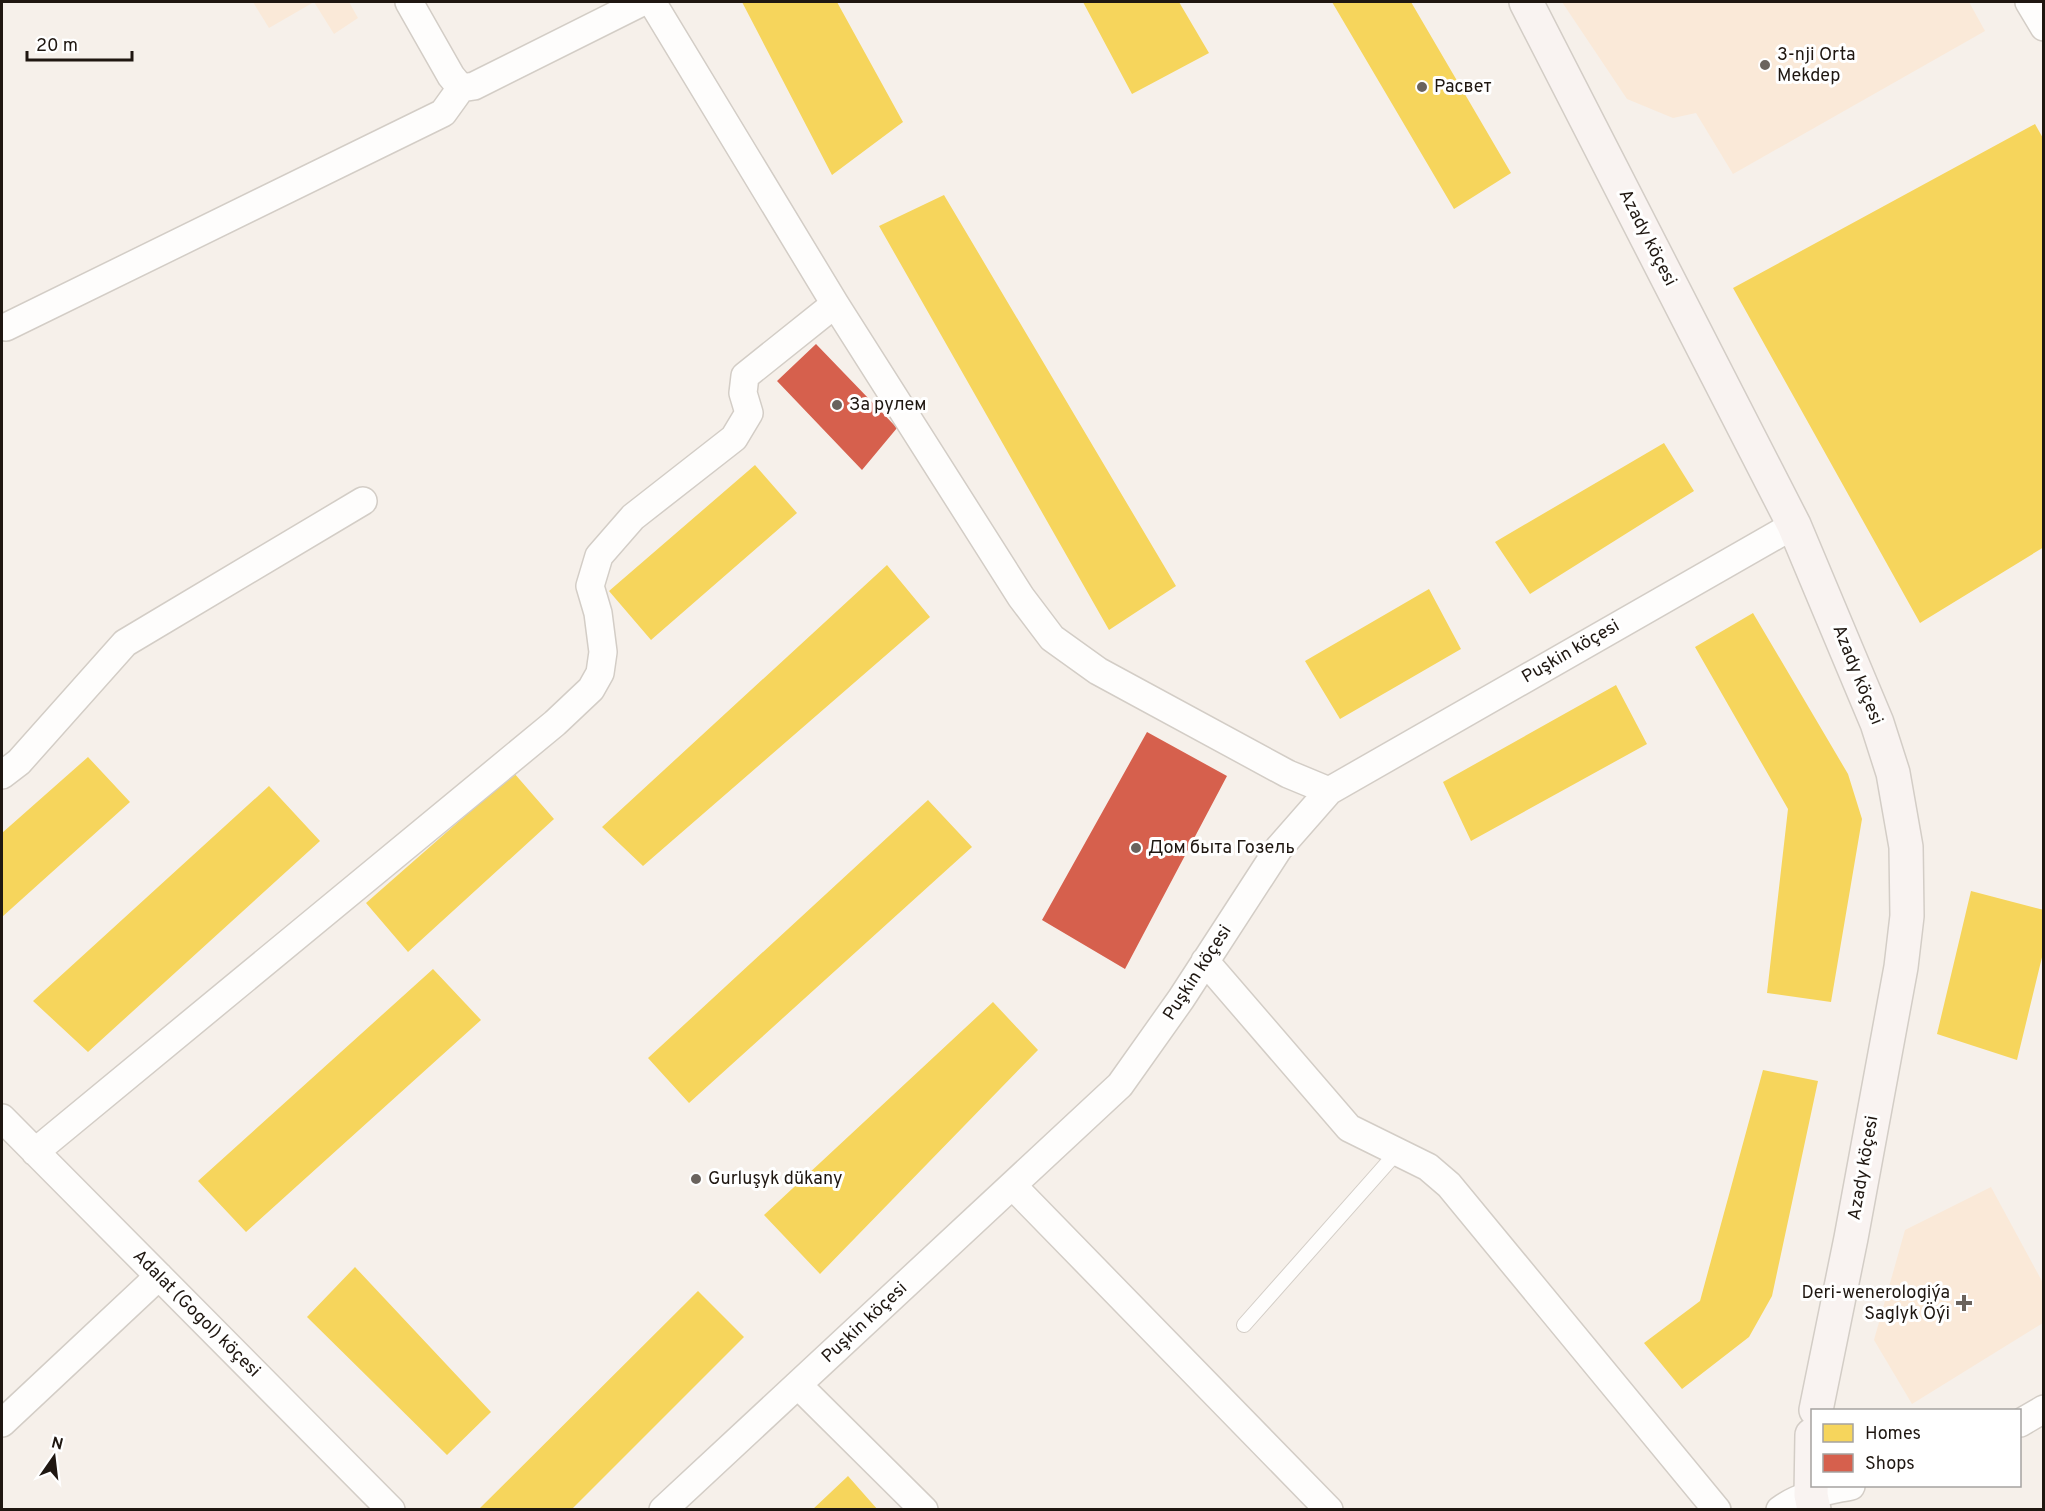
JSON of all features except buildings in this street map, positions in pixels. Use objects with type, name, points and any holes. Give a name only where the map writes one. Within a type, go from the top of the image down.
[{"type":"main road","name":"Azady köçesi","points":[[1526,2],[1794,525],[1877,723],[1893,773],[1906,847],[1907,916],[1901,967],[1851,1238],[1816,1409]]},
{"type":"street","points":[[409,2],[460,88]]},
{"type":"street","points":[[6,327],[443,112],[460,88],[474,86],[642,2]]},
{"type":"street","points":[[652,2],[835,304],[1021,597],[1052,638],[1098,671],[1288,774],[1329,791]]},
{"type":"street","points":[[2029,2],[2043,27]]},
{"type":"street","points":[[35,1152],[555,723],[591,689],[600,673],[603,652],[598,613],[590,586],[599,556],[633,517],[734,438],[749,413],[743,393],[745,376],[835,304]]},
{"type":"street","points":[[2,775],[19,762],[125,643],[363,501]]},
{"type":"street","name":"Puşkin köçesi","points":[[663,1509],[1120,1085],[1144,1053],[1279,848],[1329,791],[1794,525]]},
{"type":"street","points":[[1205,961],[1349,1128],[1428,1167],[1449,1185],[1717,1509]]},
{"type":"street","name":"Adalat (Gogol) köçesi","points":[[2,1118],[391,1509]]},
{"type":"street","points":[[1013,1186],[1329,1509]]},
{"type":"street","points":[[2,1423],[159,1276]]},
{"type":"street","points":[[798,1385],[924,1509]]},
{"type":"street","points":[[2021,1422],[2043,1409]]},
{"type":"street","points":[[1780,1509],[1790,1502],[1812,1502],[1846,1487]]},
{"type":"lane","points":[[1244,1326],[1398,1152]]},
{"type":"shaded area","points":[[253,2],[314,2],[269,28]]},
{"type":"shaded area","points":[[314,2],[349,2],[358,18],[334,34]]},
{"type":"shaded area","name":"3-nji Orta Mekdep","points":[[1562,2],[1969,2],[1985,31],[1733,174],[1696,113],[1673,118],[1627,99]]},
{"type":"shaded area","name":"Deri-wenerologiýa Saglyk Öýi","points":[[1991,1187],[2043,1283],[2043,1323],[1912,1404],[1874,1340],[1905,1230]]},
{"type":"place","name":"3-nji Orta Mekdep","points":[[1765,65]]},
{"type":"place","name":"Расвет","points":[[1422,87]]},
{"type":"place","name":"За рулем","points":[[837,405]]},
{"type":"place","name":"Дом быта Гозель","points":[[1136,848]]},
{"type":"place","name":"Gurluşyk dükany","points":[[696,1179]]},
{"type":"place","name":"Deri-wenerologiýa Saglyk Öýi","points":[[1964,1303]]}]
